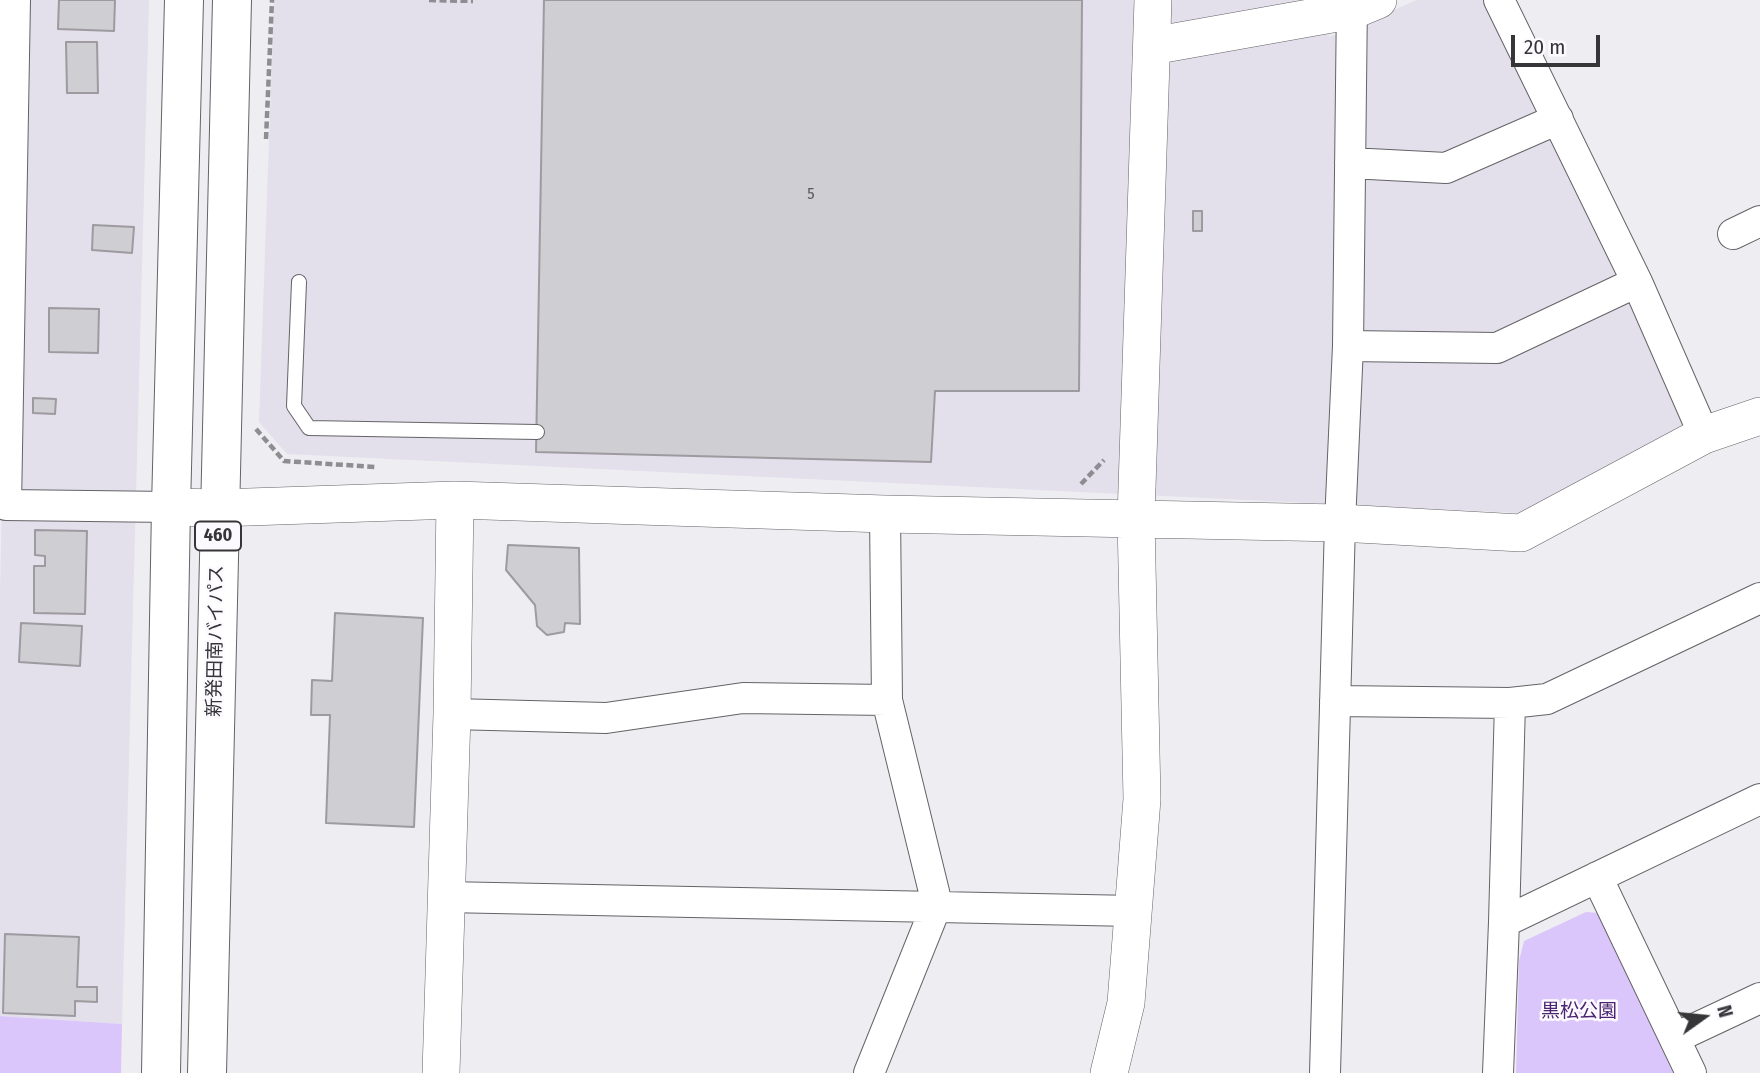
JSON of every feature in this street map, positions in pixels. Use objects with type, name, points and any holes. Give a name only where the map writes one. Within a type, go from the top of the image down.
[{"type":"highway","name":"460","points":[[161,1073],[171,507],[184,0]]},
{"type":"highway","name":"新発田南バイパス","points":[[207,1073],[232,0]]},
{"type":"street","points":[[15,0],[6,505],[219,508],[455,500],[884,514],[1340,523],[1521,533],[1704,435],[1760,416]]},
{"type":"street","points":[[1109,1073],[1126,1003],[1142,799],[1136,518],[1153,0]]},
{"type":"street","points":[[1499,0],[1637,282],[1704,435]]},
{"type":"street","points":[[1152,46],[1362,3],[1350,163],[1348,346],[1340,523],[1325,1073]]},
{"type":"street","points":[[1350,163],[1446,168],[1558,119]]},
{"type":"street","points":[[1733,234],[1760,221]]},
{"type":"street","points":[[1348,346],[1497,348],[1637,282]]},
{"type":"street","points":[[443,1073],[455,500]]},
{"type":"street","points":[[869,1073],[936,906],[887,700],[884,514]]},
{"type":"street","points":[[1335,701],[1510,703],[1546,699],[1760,598]]},
{"type":"street","points":[[452,714],[606,718],[743,698],[887,700]]},
{"type":"street","points":[[1497,1073],[1510,703]]},
{"type":"street","points":[[1504,922],[1760,799]]},
{"type":"street","points":[[1597,877],[1691,1073]]},
{"type":"street","points":[[445,897],[1134,911]]},
{"type":"street","points":[[1675,1038],[1760,998]]},
{"type":"lane","points":[[299,282],[294,406],[309,428],[537,432]]},
{"type":"path","points":[[266,140],[272,0]]},
{"type":"path","points":[[429,0],[473,1]]},
{"type":"path","points":[[252,425],[284,461],[380,467]]},
{"type":"shaded area","points":[[13,0],[149,0],[122,1024],[0,1016],[0,593]]},
{"type":"shaded area","points":[[274,0],[1336,0],[1329,37],[1417,0],[1486,0],[1685,418],[1680,437],[1520,513],[287,454],[259,422]]},
{"type":"green space","name":"黒松公園","points":[[1586,912],[1600,913],[1673,1073],[1516,1073],[1519,961],[1524,941]]},
{"type":"green space","points":[[0,1016],[122,1024],[121,1073],[0,1073]]},
{"type":"building","points":[[59,0],[115,0],[114,31],[58,29]]},
{"type":"building","points":[[544,0],[1082,0],[1079,391],[935,391],[931,462],[536,452]]},
{"type":"building","points":[[66,42],[97,42],[98,93],[67,93]]},
{"type":"building","points":[[1193,211],[1202,211],[1202,231],[1193,231]]},
{"type":"building","points":[[93,225],[134,227],[132,253],[92,250]]},
{"type":"building","points":[[49,308],[99,309],[98,353],[49,352]]},
{"type":"building","points":[[33,398],[56,399],[55,414],[33,413]]},
{"type":"building","points":[[35,530],[87,531],[85,614],[34,613],[34,566],[45,566],[45,556],[35,555]]},
{"type":"building","points":[[508,545],[579,548],[580,624],[565,623],[564,632],[547,635],[537,626],[535,605],[506,570]]},
{"type":"building","points":[[335,613],[423,618],[414,827],[326,823],[330,715],[311,715],[312,680],[332,681]]},
{"type":"building","points":[[21,623],[82,626],[80,666],[19,662]]},
{"type":"building","points":[[5,934],[79,937],[77,987],[97,987],[97,1002],[75,1001],[75,1016],[3,1013]]}]
